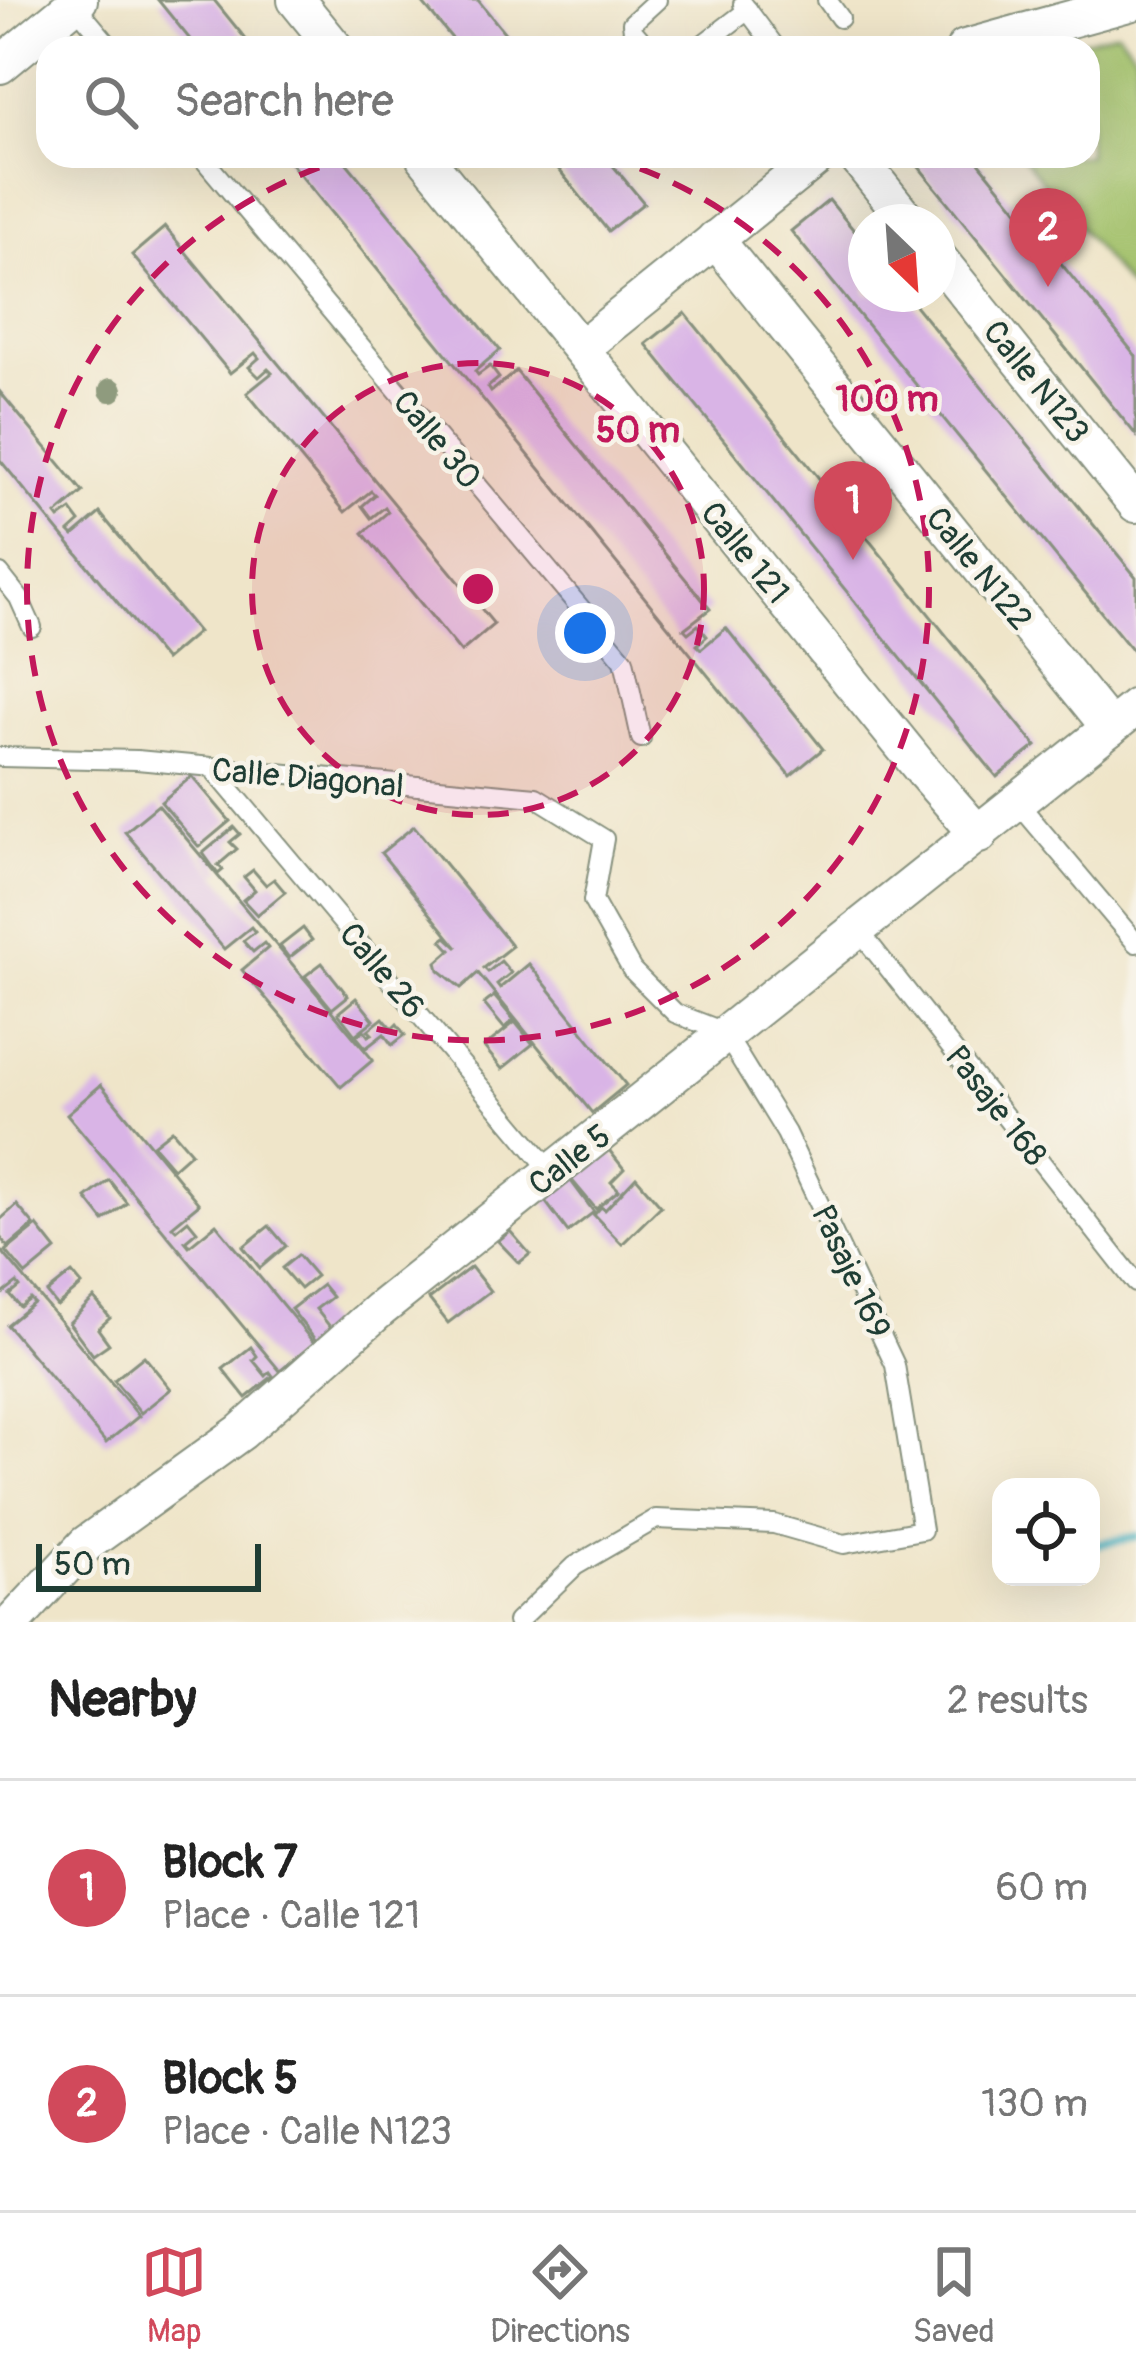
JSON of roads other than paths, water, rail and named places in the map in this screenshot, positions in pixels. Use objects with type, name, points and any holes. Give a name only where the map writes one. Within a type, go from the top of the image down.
[{"type":"street","points":[[296,0],[325,36]]},
{"type":"street","points":[[1009,36],[1136,1]]},
{"type":"street","points":[[0,65],[77,2]]},
{"type":"street","name":"Calle 121","points":[[434,168],[979,835]]},
{"type":"street","points":[[581,348],[804,168]]},
{"type":"street","points":[[866,168],[895,204]]},
{"type":"street","name":"Calle N122","points":[[715,238],[1123,718]]},
{"type":"street","name":"Calle N123","points":[[956,280],[1136,504]]},
{"type":"street","name":"Calle 5","points":[[13,1622],[86,1544],[241,1432],[379,1310],[1123,718]]},
{"type":"lane","points":[[637,36],[632,23],[657,0]]},
{"type":"lane","points":[[827,0],[841,18]]},
{"type":"lane","points":[[77,2],[102,36]]},
{"type":"lane","points":[[711,36],[744,5],[767,36]]},
{"type":"lane","name":"Calle 30","points":[[211,168],[624,660],[641,738]]},
{"type":"lane","points":[[0,574],[19,598],[32,627]]},
{"type":"lane","name":"Calle Diagonal","points":[[0,757],[137,760],[536,797],[604,839],[592,902],[632,970],[675,1013],[724,1032]]},
{"type":"lane","name":"Calle 26","points":[[213,769],[552,1172]]},
{"type":"lane","points":[[1018,802],[1136,943]]},
{"type":"lane","name":"Pasaje 168","points":[[857,928],[1136,1283]]},
{"type":"lane","name":"Pasaje 169","points":[[517,1622],[575,1566],[656,1519],[774,1524],[844,1544],[922,1530],[895,1365],[786,1133],[724,1032]]},
{"type":"waterway","points":[[1100,1543],[1136,1537]]},
{"type":"place","name":"Block 5","points":[[1048,287]]},
{"type":"place","name":"Block 7","points":[[853,560]]}]
